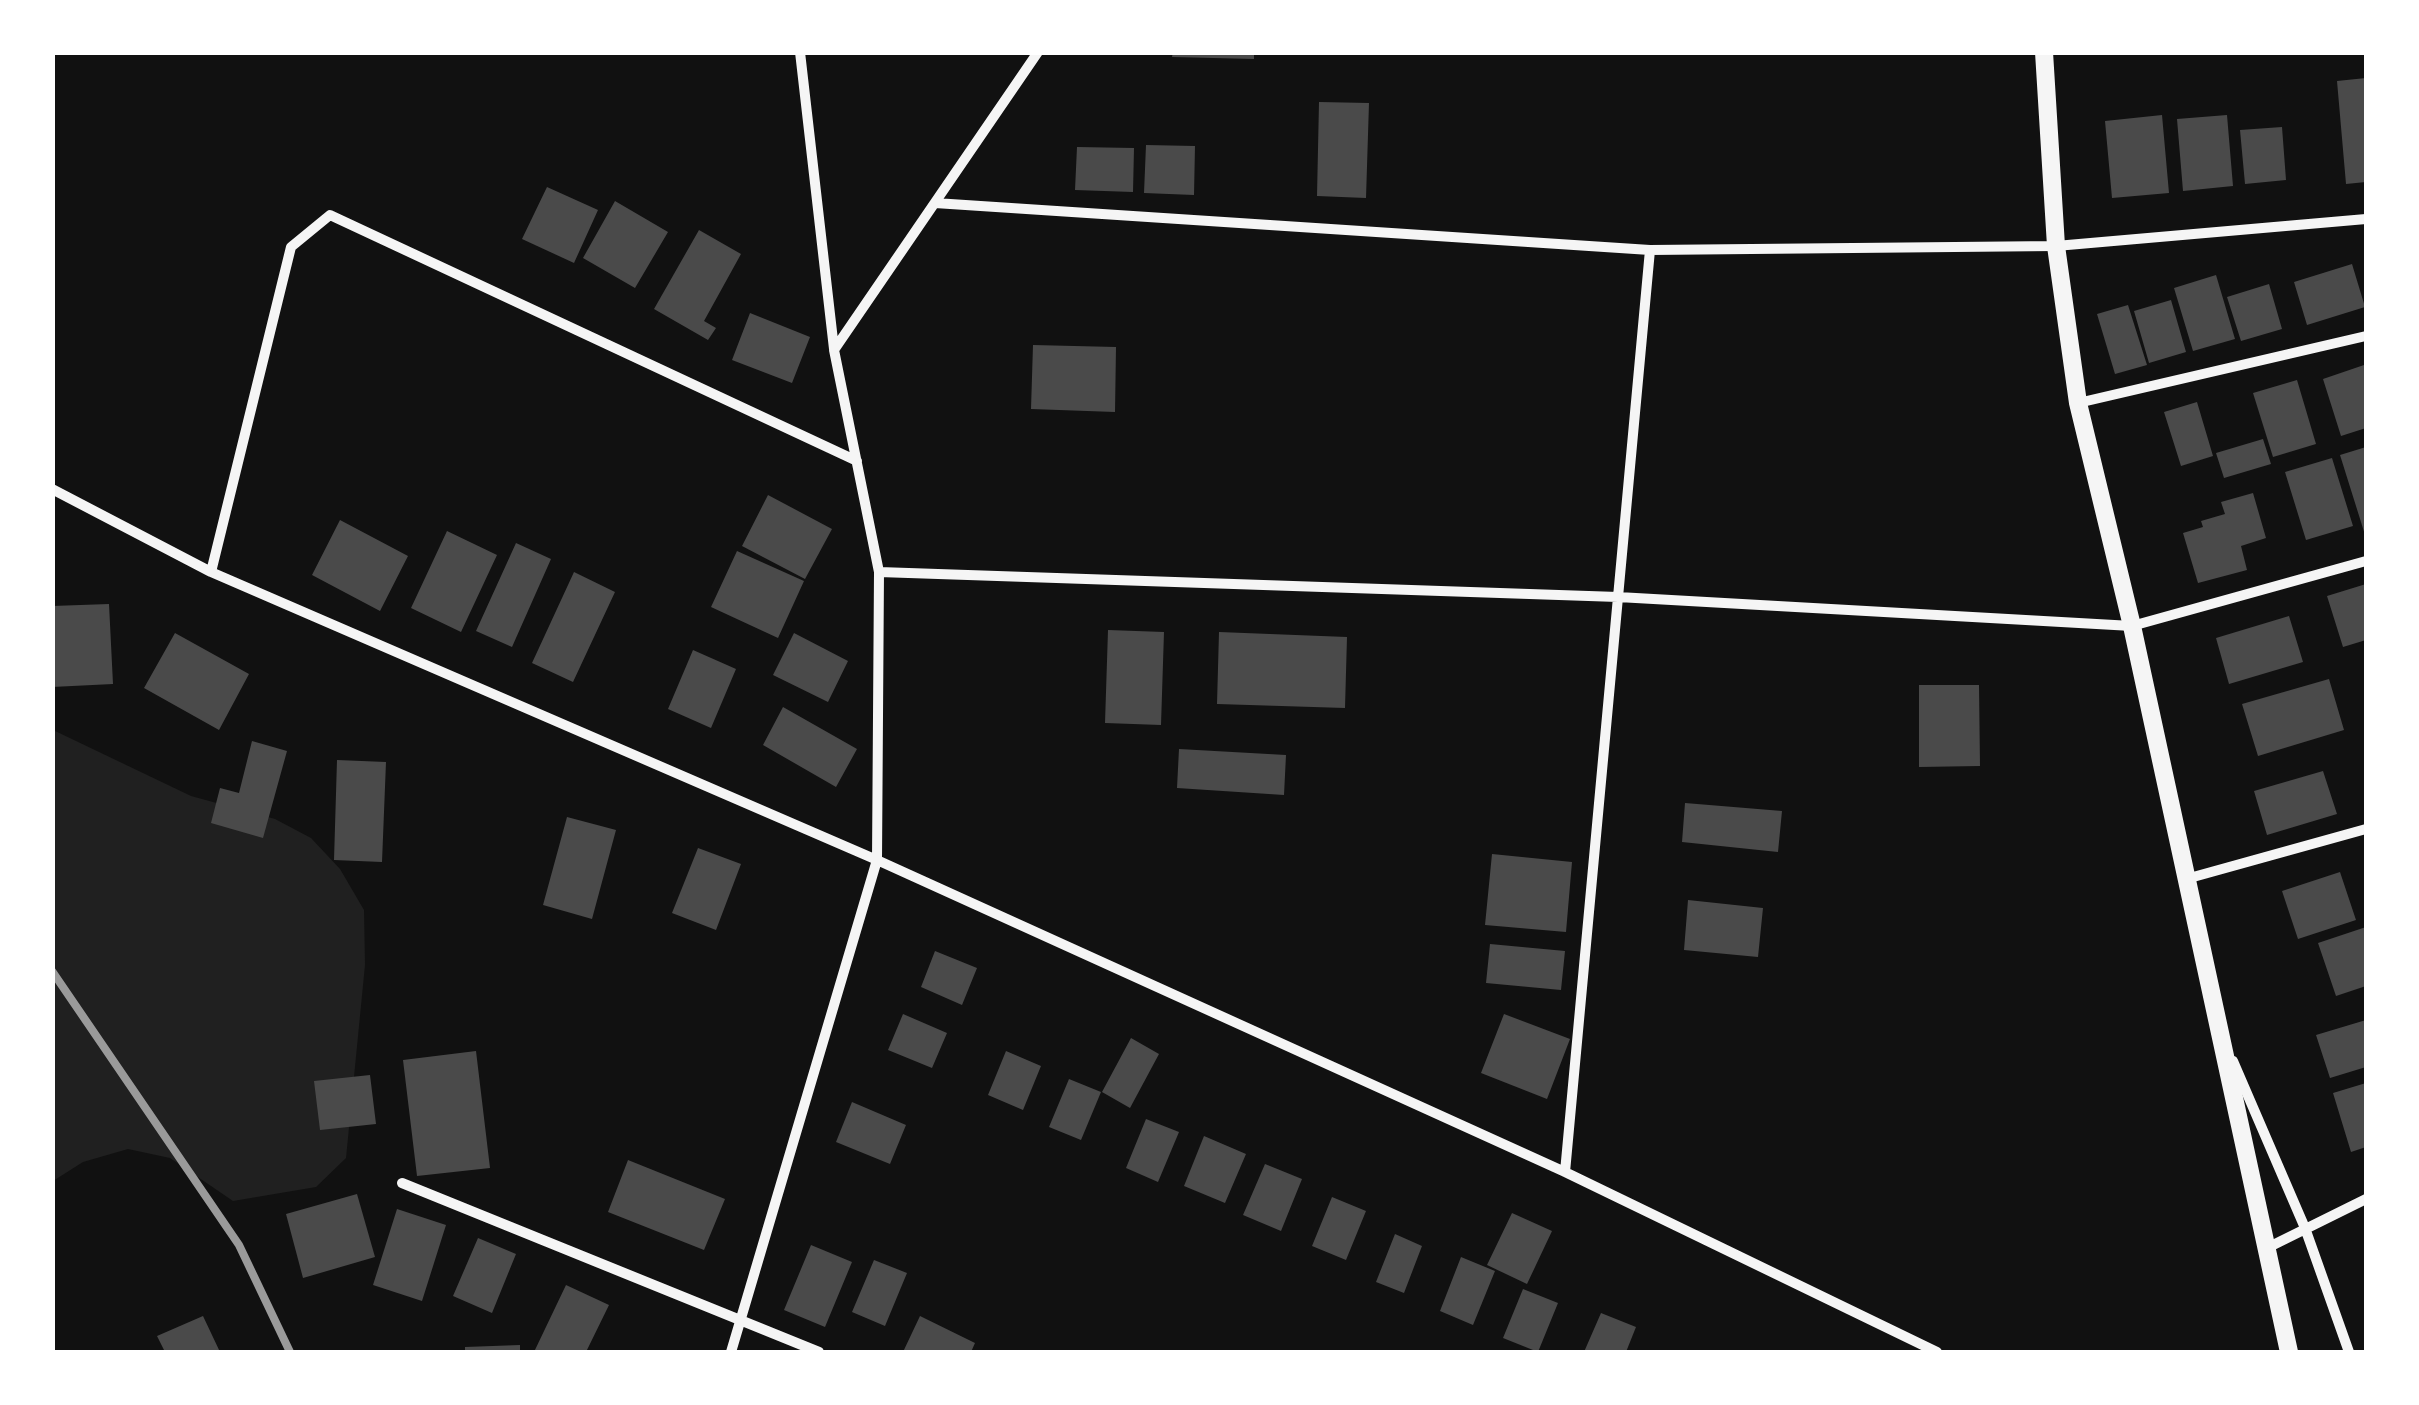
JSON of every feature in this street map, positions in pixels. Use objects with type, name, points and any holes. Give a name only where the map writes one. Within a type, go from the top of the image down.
[{"type":"street","points":[[731,1352],[877,860],[879,572],[834,350],[800,52]]},
{"type":"street","points":[[834,350],[1038,52]]},
{"type":"street","points":[[2044,52],[2056,246],[2078,403],[2132,626],[2289,1352]]},
{"type":"street","points":[[935,203],[1650,250],[2056,246],[2366,219]]},
{"type":"street","points":[[211,572],[291,247],[330,215],[856,460]]},
{"type":"street","points":[[1565,1172],[1650,250]]},
{"type":"street","points":[[2078,403],[2366,336]]},
{"type":"street","points":[[52,489],[211,572],[877,860],[1565,1172],[1937,1352]]},
{"type":"street","points":[[879,572],[1618,598],[2132,626],[2366,561]]},
{"type":"street","points":[[2186,879],[2366,830]]},
{"type":"street","points":[[2218,1028],[2305,1228],[2349,1352]]},
{"type":"street","points":[[402,1183],[819,1352]]},
{"type":"street","points":[[2267,1248],[2366,1199]]},
{"type":"shaded area","points":[[53,730],[191,796],[275,819],[311,838],[340,869],[364,910],[365,965],[346,1158],[316,1187],[233,1201],[170,1158],[128,1149],[83,1162],[53,1181]]},
{"type":"building","points":[[1173,52],[1254,52],[1254,59],[1172,57]]},
{"type":"building","points":[[2366,78],[2366,182],[2346,184],[2337,81]]},
{"type":"building","points":[[1319,102],[1369,103],[1366,198],[1317,196]]},
{"type":"building","points":[[2162,115],[2169,193],[2112,198],[2105,121]]},
{"type":"building","points":[[2227,115],[2233,186],[2183,191],[2177,119]]},
{"type":"building","points":[[2282,127],[2286,180],[2245,184],[2240,130]]},
{"type":"building","points":[[1146,145],[1195,146],[1194,195],[1144,193]]},
{"type":"building","points":[[1077,147],[1134,148],[1133,192],[1075,190]]},
{"type":"building","points":[[547,187],[598,210],[574,263],[522,239]]},
{"type":"building","points":[[615,201],[668,232],[635,288],[583,258]]},
{"type":"building","points":[[699,230],[741,254],[704,321],[716,328],[708,340],[654,309]]},
{"type":"building","points":[[2352,264],[2365,307],[2307,325],[2294,282]]},
{"type":"building","points":[[2216,275],[2235,339],[2193,351],[2174,288]]},
{"type":"building","points":[[2269,284],[2282,329],[2241,341],[2227,297]]},
{"type":"building","points":[[2171,300],[2186,352],[2149,363],[2134,311]]},
{"type":"building","points":[[2128,305],[2147,365],[2115,374],[2097,314]]},
{"type":"building","points":[[750,313],[810,337],[792,383],[732,360]]},
{"type":"building","points":[[1033,345],[1116,347],[1115,412],[1031,409]]},
{"type":"building","points":[[2364,365],[2366,428],[2341,436],[2323,379]]},
{"type":"building","points":[[2297,380],[2316,444],[2273,457],[2253,393]]},
{"type":"building","points":[[2197,402],[2213,456],[2181,466],[2164,412]]},
{"type":"building","points":[[2263,439],[2271,464],[2224,478],[2216,453]]},
{"type":"building","points":[[2366,447],[2366,538],[2340,455]]},
{"type":"building","points":[[2332,458],[2353,526],[2306,540],[2285,472]]},
{"type":"building","points":[[2253,493],[2266,538],[2241,546],[2247,570],[2198,583],[2183,533],[2203,527],[2201,521],[2225,514],[2221,502]]},
{"type":"building","points":[[768,495],[832,529],[805,579],[742,546]]},
{"type":"building","points":[[340,520],[408,556],[380,611],[312,575]]},
{"type":"building","points":[[447,531],[497,555],[461,632],[411,608]]},
{"type":"building","points":[[516,543],[551,559],[512,647],[476,631]]},
{"type":"building","points":[[737,551],[804,581],[778,638],[711,607]]},
{"type":"building","points":[[574,572],[615,592],[573,682],[532,663]]},
{"type":"building","points":[[2366,584],[2366,640],[2343,647],[2327,596]]},
{"type":"building","points":[[109,604],[113,684],[52,687],[52,606]]},
{"type":"building","points":[[2289,616],[2303,662],[2229,684],[2216,638]]},
{"type":"building","points":[[1108,630],[1164,632],[1161,725],[1105,723]]},
{"type":"building","points":[[1219,632],[1347,637],[1345,708],[1217,704]]},
{"type":"building","points":[[175,633],[249,674],[219,730],[144,688]]},
{"type":"building","points":[[794,633],[848,661],[828,702],[773,675]]},
{"type":"building","points":[[693,650],[736,669],[711,728],[668,709]]},
{"type":"building","points":[[2329,679],[2344,730],[2258,756],[2242,704]]},
{"type":"building","points":[[1919,685],[1979,685],[1980,766],[1919,767]]},
{"type":"building","points":[[783,707],[857,749],[836,787],[763,745]]},
{"type":"building","points":[[252,741],[287,751],[263,838],[211,823],[220,788],[239,793]]},
{"type":"building","points":[[1179,749],[1286,755],[1284,795],[1177,788]]},
{"type":"building","points":[[337,760],[386,762],[382,862],[334,860]]},
{"type":"building","points":[[2323,771],[2337,814],[2267,835],[2254,791]]},
{"type":"building","points":[[1685,803],[1782,811],[1778,852],[1682,842]]},
{"type":"building","points":[[567,817],[616,830],[592,919],[543,905]]},
{"type":"building","points":[[698,848],[741,864],[716,930],[672,913]]},
{"type":"building","points":[[1492,854],[1572,862],[1566,932],[1485,925]]},
{"type":"building","points":[[2340,872],[2356,920],[2298,939],[2282,891]]},
{"type":"building","points":[[1688,900],[1763,908],[1758,957],[1684,950]]},
{"type":"building","points":[[2366,927],[2366,986],[2336,996],[2318,943]]},
{"type":"building","points":[[1490,944],[1565,951],[1561,990],[1486,983]]},
{"type":"building","points":[[935,951],[977,968],[962,1005],[921,987]]},
{"type":"building","points":[[903,1014],[947,1033],[932,1068],[888,1050]]},
{"type":"building","points":[[1504,1014],[1570,1039],[1547,1099],[1481,1073]]},
{"type":"building","points":[[2366,1020],[2366,1067],[2330,1078],[2316,1035]]},
{"type":"building","points":[[1131,1038],[1159,1054],[1130,1108],[1102,1092]]},
{"type":"building","points":[[476,1051],[490,1168],[417,1176],[403,1060]]},
{"type":"building","points":[[1006,1051],[1041,1066],[1023,1110],[988,1095]]},
{"type":"building","points":[[370,1075],[376,1124],[320,1130],[314,1081]]},
{"type":"building","points":[[1069,1079],[1101,1092],[1081,1140],[1049,1127]]},
{"type":"building","points":[[2366,1083],[2366,1147],[2351,1152],[2333,1093]]},
{"type":"building","points":[[852,1102],[906,1125],[890,1164],[836,1142]]},
{"type":"building","points":[[1146,1119],[1179,1132],[1158,1182],[1126,1168]]},
{"type":"building","points":[[1204,1136],[1246,1154],[1225,1203],[1184,1186]]},
{"type":"building","points":[[628,1160],[725,1199],[704,1250],[608,1212]]},
{"type":"building","points":[[1265,1164],[1302,1179],[1281,1231],[1243,1215]]},
{"type":"building","points":[[357,1194],[375,1257],[303,1278],[286,1214]]},
{"type":"building","points":[[1332,1197],[1366,1211],[1346,1260],[1312,1246]]},
{"type":"building","points":[[397,1209],[446,1225],[422,1301],[373,1285]]},
{"type":"building","points":[[1512,1213],[1552,1231],[1527,1284],[1487,1265]]},
{"type":"building","points":[[1395,1234],[1422,1246],[1404,1293],[1376,1282]]},
{"type":"building","points":[[478,1238],[516,1254],[492,1313],[453,1296]]},
{"type":"building","points":[[811,1245],[852,1262],[825,1327],[784,1310]]},
{"type":"building","points":[[1461,1257],[1495,1271],[1473,1325],[1440,1311]]},
{"type":"building","points":[[874,1260],[907,1273],[885,1326],[852,1312]]},
{"type":"building","points":[[566,1285],[609,1305],[586,1352],[534,1352]]},
{"type":"building","points":[[1523,1289],[1558,1303],[1538,1352],[1503,1338]]},
{"type":"building","points":[[1601,1313],[1636,1327],[1626,1352],[1584,1352]]},
{"type":"building","points":[[203,1316],[220,1352],[165,1352],[157,1336]]},
{"type":"building","points":[[920,1316],[975,1343],[971,1352],[903,1352]]},
{"type":"building","points":[[520,1345],[520,1352],[465,1352],[465,1347]]},
{"type":"railway","points":[[52,971],[239,1245],[290,1352]]}]
